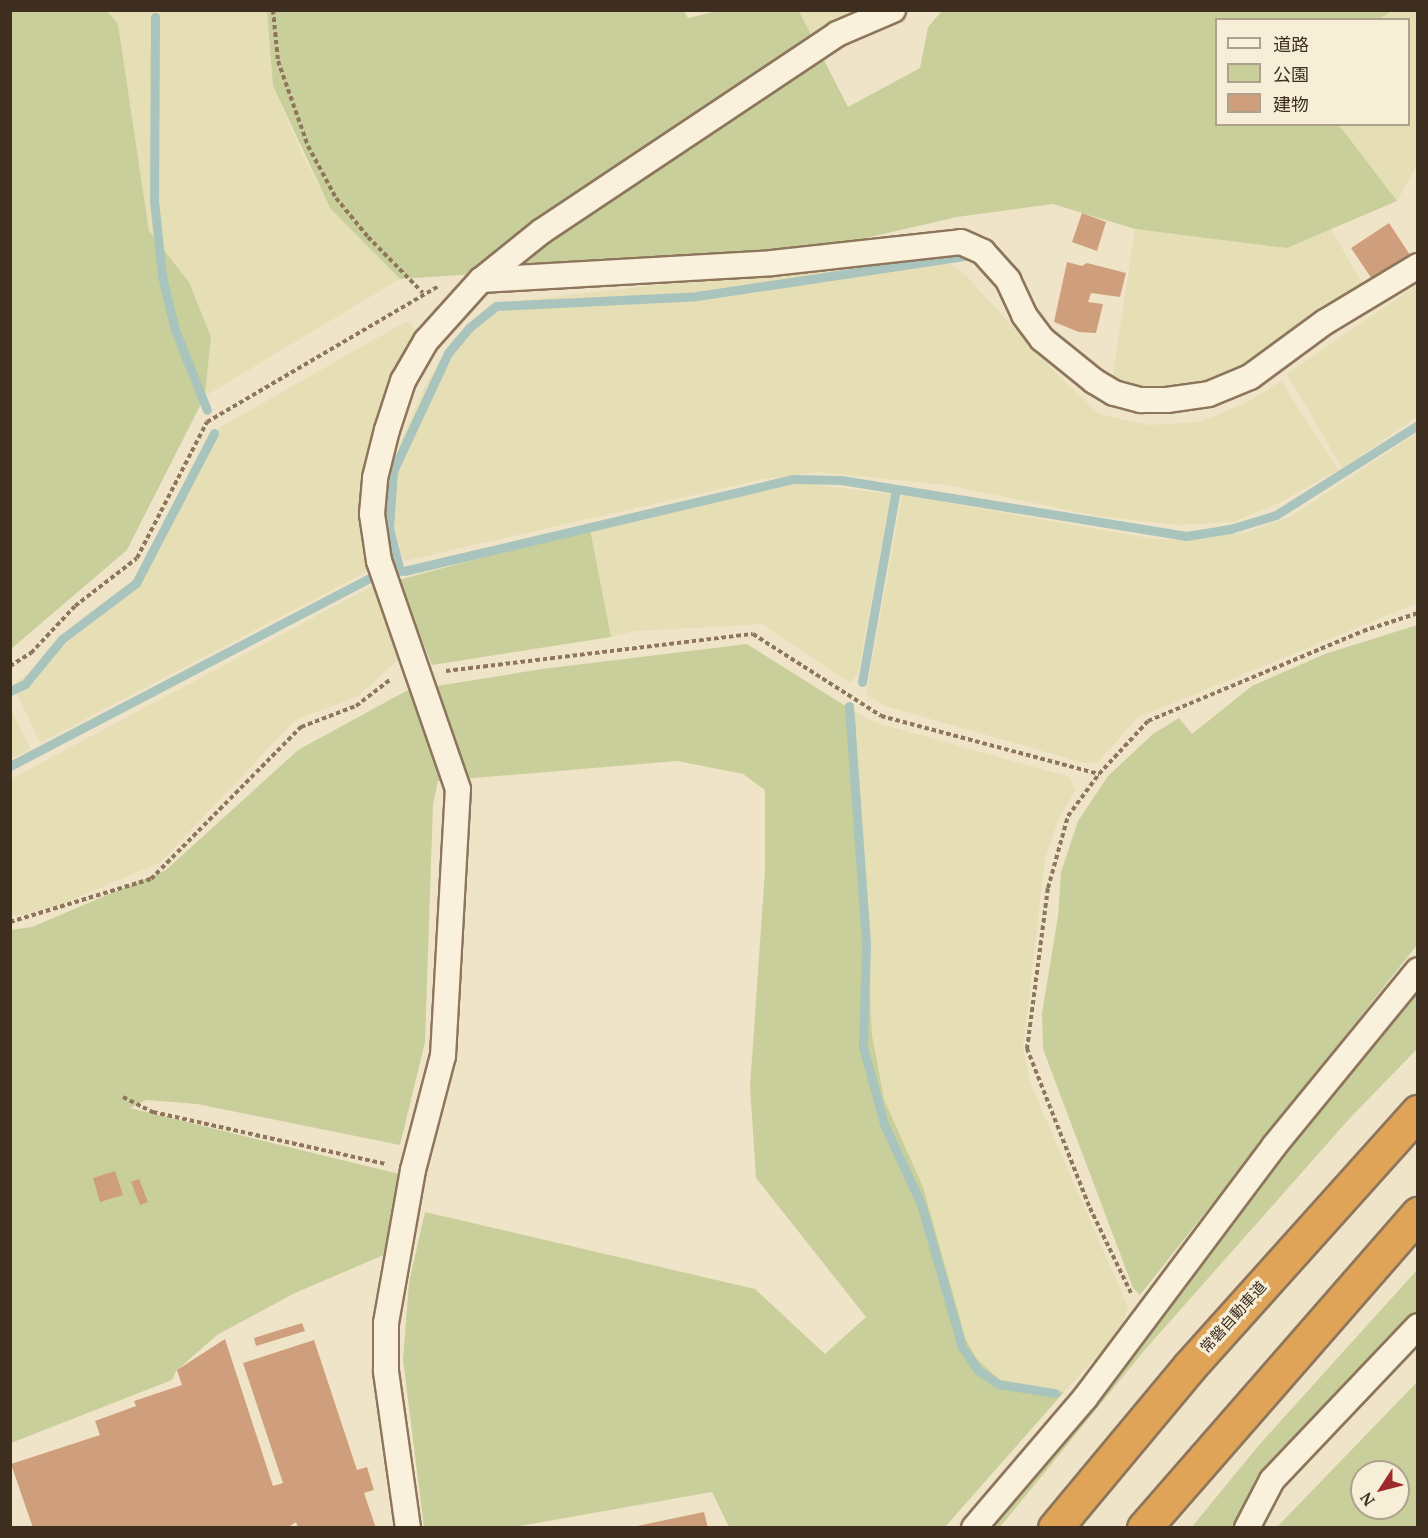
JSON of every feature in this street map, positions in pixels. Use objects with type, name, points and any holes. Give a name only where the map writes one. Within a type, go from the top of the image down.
[{"type":"highway","name":"常磐自動車道","points":[[1055,1527],[1189,1367],[1418,1112]]},
{"type":"highway","points":[[1144,1527],[1418,1214]]},
{"type":"street","points":[[408,1527],[386,1371],[386,1323],[413,1170],[443,1056],[458,789],[415,671],[379,561],[372,514],[375,478],[403,381],[426,341],[481,280],[542,231],[837,34],[893,10]]},
{"type":"street","points":[[481,280],[772,263],[961,242],[990,259],[1008,280],[1024,315],[1042,339],[1094,381],[1114,393],[1141,400],[1167,400],[1209,394],[1250,377],[1325,322],[1418,266]]},
{"type":"street","points":[[974,1527],[1085,1398],[1274,1146],[1418,970]]},
{"type":"street","points":[[1247,1527],[1272,1480],[1418,1326]]},
{"type":"path","points":[[273,10],[278,61],[308,146],[336,198],[368,237],[423,293]]},
{"type":"path","points":[[10,666],[31,653],[75,606],[137,558],[207,422],[434,287],[481,280]]},
{"type":"path","points":[[1144,1321],[1089,1206],[1027,1049],[1048,888],[1068,816],[1099,774],[1148,721],[1418,613]]},
{"type":"path","points":[[10,922],[151,879],[302,728],[356,706],[415,671],[753,634],[881,716],[1099,774]]},
{"type":"path","points":[[123,1097],[153,1112],[413,1170]]},
{"type":"shaded area","points":[[107,11],[267,11],[273,86],[302,154],[330,208],[400,279],[205,396],[211,337],[189,282],[149,231],[118,24]]},
{"type":"shaded area","points":[[799,11],[862,11],[811,35]]},
{"type":"shaded area","points":[[1392,11],[1417,11],[1417,165],[1397,201],[1340,126],[1410,126],[1410,18],[1381,18]]},
{"type":"shaded area","points":[[1135,229],[1286,248],[1331,229],[1365,288],[1224,381],[1144,391],[1112,380]]},
{"type":"shaded area","points":[[947,261],[966,276],[1054,371],[1099,414],[1149,425],[1200,422],[1246,403],[1281,381],[1338,470],[1279,503],[1233,522],[1176,525],[1097,516],[947,485],[817,472],[764,479],[404,561],[390,513],[400,443],[424,388],[450,343],[491,304],[787,270]]},
{"type":"shaded area","points":[[1417,285],[1417,417],[1342,468],[1287,374]]},
{"type":"shaded area","points":[[407,321],[416,330],[384,398],[372,439],[367,483],[372,569],[40,743],[13,685],[138,587],[219,428]]},
{"type":"shaded area","points":[[1417,433],[1417,603],[1137,718],[1097,763],[1084,763],[885,706],[866,694],[902,495],[1154,539],[1192,540],[1247,532],[1290,517]]},
{"type":"shaded area","points":[[800,483],[891,494],[858,674],[850,683],[762,624],[636,631],[611,637],[590,529]]},
{"type":"shaded area","points":[[374,585],[399,659],[357,697],[295,720],[161,862],[58,906],[11,917],[11,779]]},
{"type":"shaded area","points":[[11,709],[31,749],[10,759]]},
{"type":"shaded area","points":[[855,712],[874,722],[1070,777],[1075,791],[1059,818],[1045,859],[1023,1048],[1031,1085],[1128,1307],[1120,1331],[1064,1392],[1001,1381],[977,1359],[966,1340],[923,1187],[884,1099],[872,1035]]},
{"type":"green space","points":[[11,10],[107,11],[118,24],[149,231],[189,282],[211,337],[205,396],[127,550],[11,649]]},
{"type":"green space","points":[[683,10],[688,18],[717,11],[799,11],[848,107],[920,68],[928,27],[942,11],[1392,11],[1381,18],[1215,18],[1215,126],[1340,126],[1397,201],[1287,248],[1135,229],[1053,204],[957,217],[844,243],[748,256],[400,279],[330,208],[273,86],[267,11]]},
{"type":"green space","points":[[590,529],[611,637],[432,665],[398,580]]},
{"type":"green space","points":[[1417,625],[1417,945],[1140,1295],[1133,1288],[1043,1049],[1042,1013],[1058,916],[1061,872],[1078,821],[1108,776],[1153,734],[1179,718],[1192,734],[1252,686],[1325,654]]},
{"type":"green space","points":[[747,644],[855,712],[872,1035],[884,1099],[923,1187],[966,1340],[977,1359],[1001,1381],[1064,1392],[945,1527],[729,1527],[712,1492],[514,1527],[424,1527],[403,1360],[409,1282],[425,1212],[755,1289],[825,1354],[866,1317],[756,1178],[750,1087],[765,870],[765,790],[743,774],[677,761],[438,781],[433,804],[425,1042],[400,1145],[197,1104],[146,1100],[130,1108],[399,1174],[386,1254],[295,1293],[217,1335],[176,1371],[172,1380],[11,1443],[10,930],[32,927],[166,870],[298,750],[406,691],[542,669]]},
{"type":"green space","points":[[1417,987],[1417,1049],[1350,1118],[1143,1352],[1000,1527],[986,1528],[1273,1162]]},
{"type":"green space","points":[[1417,1270],[1417,1311],[1255,1480],[1236,1527],[1191,1528],[1259,1445]]},
{"type":"green space","points":[[1417,1382],[1417,1527],[1277,1527]]},
{"type":"building","points":[[1082,213],[1106,222],[1097,251],[1072,242]]},
{"type":"building","points":[[1389,223],[1410,255],[1372,279],[1351,248]]},
{"type":"building","points":[[1067,262],[1082,266],[1087,263],[1126,273],[1120,297],[1091,293],[1088,302],[1103,304],[1096,333],[1079,332],[1054,322]]},
{"type":"building","points":[[115,1171],[123,1195],[100,1202],[93,1178]]},
{"type":"building","points":[[139,1179],[148,1202],[140,1205],[131,1182]]},
{"type":"building","points":[[302,1323],[305,1331],[256,1346],[254,1338]]},
{"type":"building","points":[[225,1339],[273,1486],[283,1483],[243,1363],[314,1340],[357,1470],[367,1467],[374,1490],[364,1493],[376,1528],[298,1528],[296,1522],[287,1528],[33,1528],[11,1464],[100,1435],[95,1421],[136,1406],[134,1401],[182,1385],[177,1370]]},
{"type":"building","points":[[704,1512],[708,1528],[638,1528],[637,1526]]},
{"type":"waterway","points":[[155,17],[154,200],[162,276],[175,330],[207,410]]},
{"type":"waterway","points":[[400,571],[389,528],[393,471],[448,353],[470,327],[496,306],[697,296],[964,256]]},
{"type":"waterway","points":[[404,571],[792,479],[841,480],[1186,536],[1230,529],[1276,515],[1418,425]]},
{"type":"waterway","points":[[10,691],[25,684],[62,639],[136,583],[214,433]]},
{"type":"waterway","points":[[862,682],[896,489]]},
{"type":"waterway","points":[[10,766],[372,577]]},
{"type":"waterway","points":[[849,706],[866,945],[863,1047],[884,1124],[921,1204],[962,1347],[978,1370],[998,1384],[1055,1393]]}]
